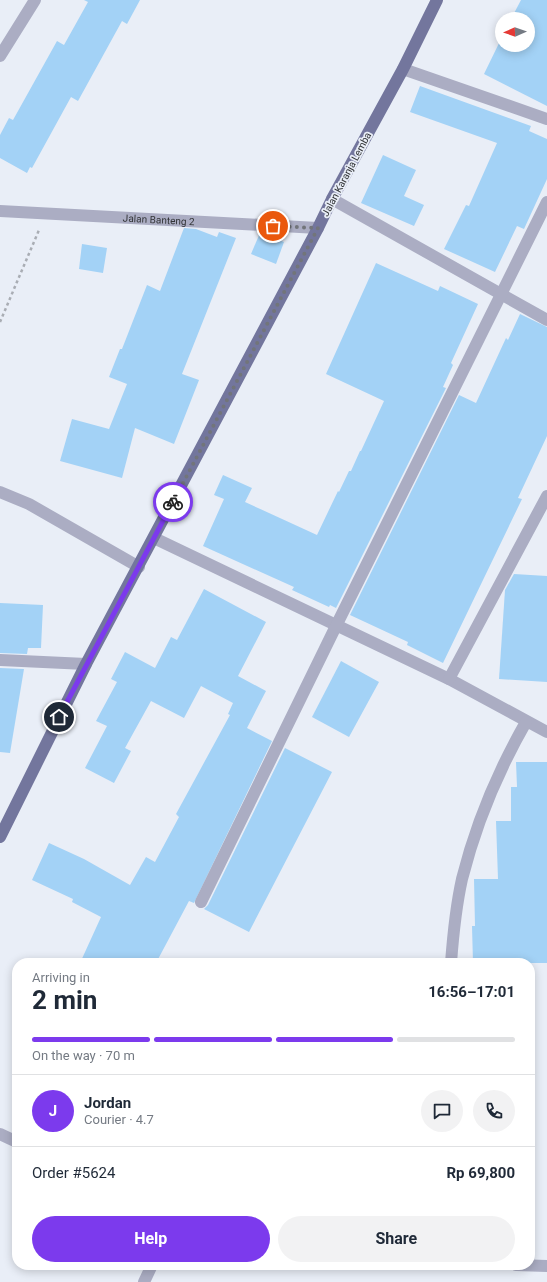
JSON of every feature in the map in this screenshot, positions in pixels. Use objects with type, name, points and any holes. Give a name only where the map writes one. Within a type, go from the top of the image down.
[{"type":"main road","name":"Jalan Karanja Lemba","points":[[0,837],[86,664],[332,199],[403,69],[437,0]]},
{"type":"street","points":[[0,56],[35,0]]},
{"type":"street","points":[[403,69],[547,119]]},
{"type":"street","points":[[332,199],[547,320]]},
{"type":"street","points":[[201,902],[500,294],[547,202]]},
{"type":"street","name":"Jalan Banteng 2","points":[[0,211],[45,215],[318,228]]},
{"type":"street","points":[[0,492],[29,504],[139,566]]},
{"type":"street","points":[[449,679],[547,496]]},
{"type":"street","points":[[154,538],[449,679],[547,732]]},
{"type":"street","points":[[0,660],[86,664]]},
{"type":"street","points":[[451,958],[462,880],[474,837],[485,805],[511,748],[526,722]]},
{"type":"street","points":[[0,1134],[12,1140]]},
{"type":"street","points":[[535,1266],[547,1266]]},
{"type":"street","points":[[144,1282],[150,1270]]},
{"type":"path","points":[[0,322],[45,215]]},
{"type":"building","points":[[84,0],[140,0],[127,24],[122,21],[78,101],[71,97],[32,168],[30,167],[27,173],[0,158],[0,135],[9,118],[13,120],[57,41],[64,45],[88,2]]},
{"type":"building","points":[[521,0],[547,0],[547,106],[484,74],[495,51],[535,52],[535,12],[515,12]]},
{"type":"building","points":[[420,86],[531,126],[529,131],[547,139],[547,179],[524,229],[517,226],[495,272],[444,249],[466,205],[469,206],[497,143],[410,112]]},
{"type":"building","points":[[383,155],[416,170],[404,196],[424,205],[414,226],[361,203]]},
{"type":"building","points":[[184,228],[196,229],[217,237],[219,232],[236,238],[182,374],[199,380],[174,444],[135,428],[122,478],[60,461],[72,419],[109,429],[127,384],[109,377],[120,349],[122,349],[147,285],[160,291]]},
{"type":"building","points":[[260,233],[284,242],[276,264],[251,254]]},
{"type":"building","points":[[82,244],[107,248],[103,273],[79,269]]},
{"type":"building","points":[[376,263],[438,291],[440,286],[478,304],[451,363],[453,365],[443,387],[446,388],[336,608],[330,605],[329,607],[292,590],[294,587],[203,546],[224,499],[214,495],[223,475],[252,488],[245,502],[317,535],[338,491],[339,492],[361,451],[384,401],[326,374]]},
{"type":"building","points":[[520,314],[547,327],[547,436],[518,498],[522,499],[443,663],[407,645],[408,642],[350,615],[459,395],[476,403],[506,338],[508,340]]},
{"type":"building","points":[[514,574],[547,576],[547,682],[499,679],[505,590]]},
{"type":"building","points":[[204,589],[266,622],[238,676],[266,691],[247,728],[272,741],[194,903],[189,901],[159,958],[82,958],[101,917],[72,902],[73,899],[32,880],[49,843],[84,859],[130,885],[146,857],[155,862],[179,817],[176,814],[230,715],[228,714],[233,703],[201,686],[184,718],[151,701],[125,748],[131,751],[114,783],[85,768],[107,726],[96,721],[117,682],[111,679],[125,652],[155,668],[171,637],[177,640]]},
{"type":"building","points":[[0,603],[43,605],[41,648],[28,648],[27,654],[0,653]]},
{"type":"building","points":[[341,661],[379,682],[349,737],[312,717]]},
{"type":"building","points":[[0,668],[24,669],[10,753],[0,752]]},
{"type":"building","points":[[285,748],[332,772],[249,932],[204,909],[208,905]]},
{"type":"building","points":[[516,762],[547,762],[547,963],[535,963],[535,958],[473,958],[472,926],[475,926],[474,879],[498,879],[496,821],[511,821],[511,787],[517,787]]},
{"type":"way so far","points":[[173,502],[318,228],[273,226]]},
{"type":"route","points":[[59,717],[173,502]]}]
